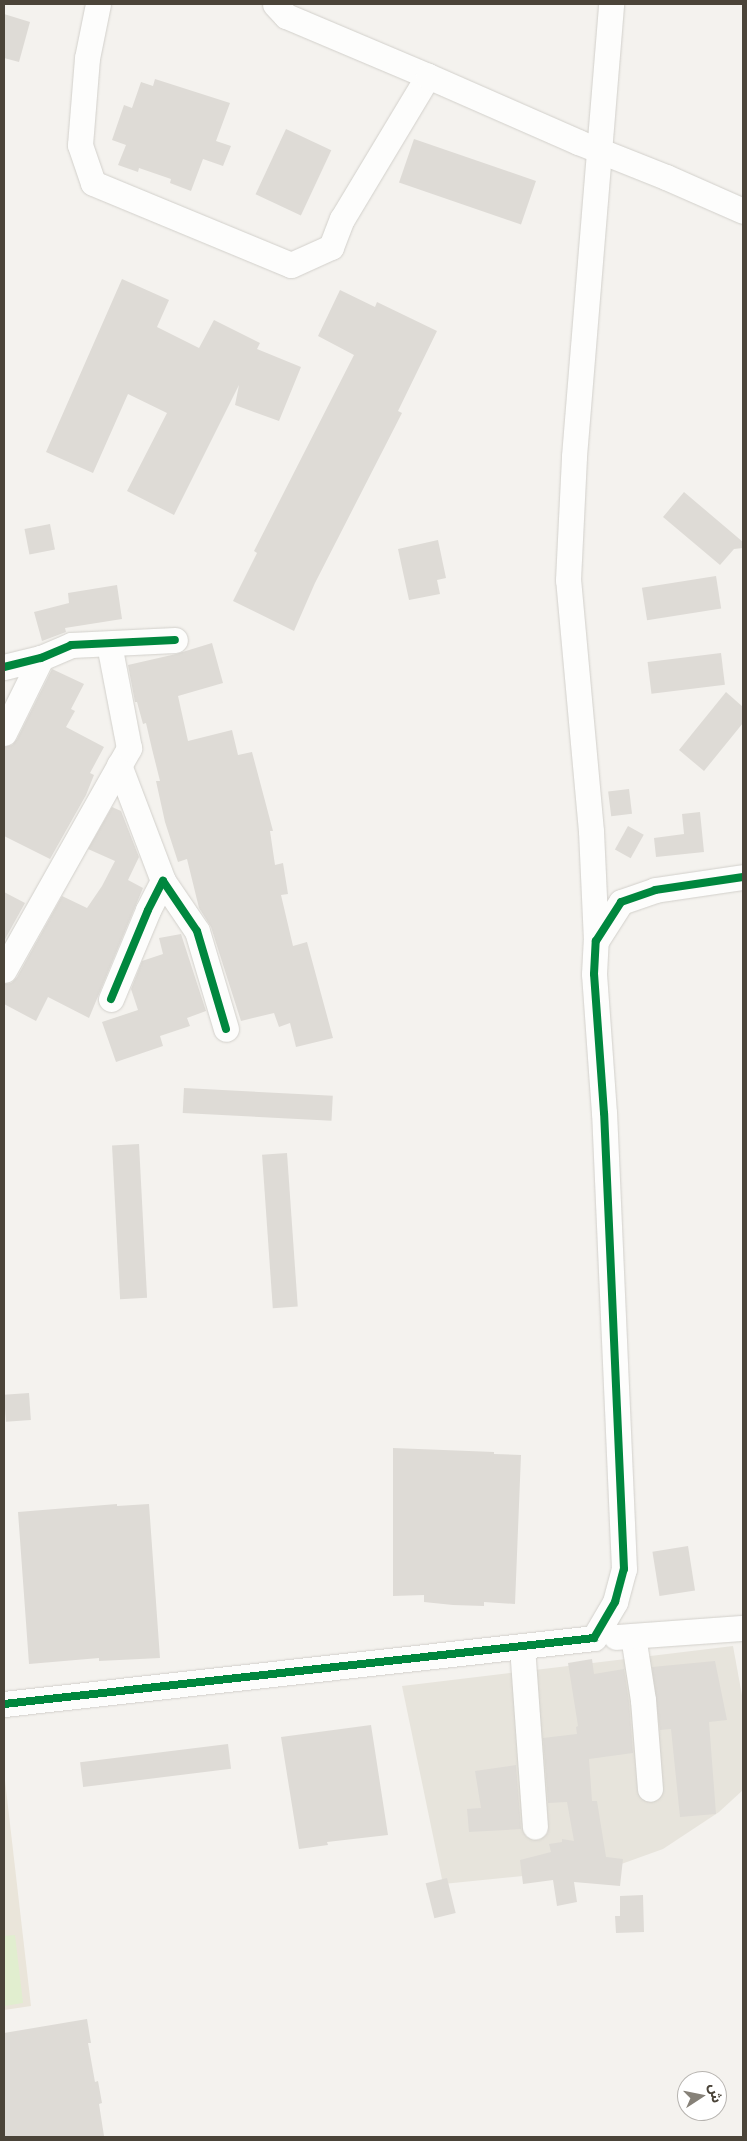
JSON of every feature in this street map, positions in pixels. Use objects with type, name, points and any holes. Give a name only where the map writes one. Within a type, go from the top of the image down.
[{"type":"street","points":[[98,4],[87,58],[80,145],[93,182],[291,265],[331,247],[342,219],[428,76]]},
{"type":"street","points":[[275,4],[286,16],[743,211]]},
{"type":"street","points":[[594,1638],[615,1602],[624,1569],[604,1113],[594,974],[596,941],[591,831],[568,580],[574,456],[601,152],[611,4]]},
{"type":"street","points":[[4,667],[41,658],[72,645],[175,640]]},
{"type":"street","points":[[4,970],[129,748],[109,644]]},
{"type":"street","points":[[4,733],[41,658]]},
{"type":"street","points":[[119,764],[163,880],[197,931],[226,1029]]},
{"type":"street","points":[[596,941],[621,902],[655,890],[743,878]]},
{"type":"street","points":[[111,999],[148,910],[163,880]]},
{"type":"street","points":[[4,1704],[594,1638],[743,1628]]},
{"type":"street","points":[[633,1636],[643,1700],[650,1789]]},
{"type":"street","points":[[522,1646],[535,1827]]},
{"type":"shaded area","points":[[733,1646],[743,1701],[743,1790],[719,1812],[663,1849],[613,1867],[443,1884],[402,1686]]},
{"type":"shaded area","points":[[4,1772],[31,2006],[4,2010]]},
{"type":"green space","points":[[15,1935],[23,2003],[4,2006],[4,1936]]},
{"type":"building","points":[[4,14],[30,22],[19,62],[4,58]]},
{"type":"building","points":[[155,79],[230,103],[216,141],[231,146],[223,166],[203,159],[191,191],[170,183],[171,179],[139,168],[138,172],[118,165],[126,145],[112,140],[124,105],[132,108],[141,82],[153,86]]},
{"type":"building","points":[[286,129],[331,150],[301,215],[256,194]]},
{"type":"building","points":[[414,139],[536,181],[521,224],[399,182]]},
{"type":"building","points":[[122,279],[169,300],[157,327],[199,348],[214,320],[260,343],[257,349],[301,367],[279,421],[235,405],[239,385],[174,515],[127,491],[167,413],[128,394],[93,473],[46,452]]},
{"type":"building","points":[[340,290],[375,307],[377,302],[437,331],[398,411],[402,413],[315,583],[294,631],[233,601],[257,553],[254,551],[354,355],[318,336]]},
{"type":"building","points":[[684,492],[743,542],[743,548],[734,549],[720,565],[663,517]]},
{"type":"building","points":[[50,524],[55,550],[29,554],[24,529]]},
{"type":"building","points":[[438,540],[446,578],[437,580],[440,594],[409,600],[398,549]]},
{"type":"building","points":[[716,576],[721,609],[647,620],[642,588]]},
{"type":"building","points":[[117,585],[122,619],[65,628],[66,632],[42,641],[34,612],[69,603],[68,593]]},
{"type":"building","points":[[212,643],[223,683],[178,696],[188,741],[232,730],[238,755],[252,752],[273,831],[270,831],[275,865],[283,863],[288,894],[281,895],[293,946],[307,942],[333,1038],[296,1047],[290,1023],[279,1027],[274,1013],[241,1021],[211,927],[199,908],[187,859],[178,862],[165,822],[156,781],[160,781],[146,723],[143,724],[137,702],[135,702],[128,665],[176,654]]},
{"type":"building","points":[[721,653],[725,685],[651,694],[648,662]]},
{"type":"building","points":[[52,669],[84,684],[71,709],[75,711],[66,727],[104,747],[90,773],[94,775],[86,795],[50,859],[4,836],[4,747],[12,745],[17,739]]},
{"type":"building","points":[[726,692],[743,707],[743,723],[704,771],[679,750]]},
{"type":"building","points":[[629,789],[632,814],[611,816],[608,792]]},
{"type":"building","points":[[112,807],[121,811],[139,857],[128,880],[143,888],[89,1018],[48,997],[36,1021],[4,1004],[4,984],[11,983],[17,977],[62,896],[87,908],[102,886],[115,861],[88,849]]},
{"type":"building","points":[[700,812],[704,852],[656,857],[654,838],[684,834],[682,814]]},
{"type":"building","points":[[628,826],[644,835],[631,858],[615,850]]},
{"type":"building","points":[[4,892],[25,903],[4,941]]},
{"type":"building","points":[[181,934],[206,1011],[187,1018],[190,1026],[160,1036],[163,1046],[116,1062],[102,1022],[138,1010],[131,989],[142,961],[163,954],[159,938]]},
{"type":"building","points":[[184,1088],[333,1096],[331,1121],[183,1113]]},
{"type":"building","points":[[139,1144],[147,1298],[120,1299],[112,1145]]},
{"type":"building","points":[[287,1153],[298,1307],[273,1308],[262,1155]]},
{"type":"building","points":[[29,1393],[31,1420],[6,1422],[4,1395]]},
{"type":"building","points":[[393,1448],[494,1452],[494,1454],[521,1455],[515,1604],[484,1602],[484,1606],[453,1605],[424,1602],[424,1595],[393,1596]]},
{"type":"building","points":[[117,1504],[117,1506],[149,1504],[160,1658],[99,1661],[99,1658],[29,1664],[18,1512]]},
{"type":"building","points":[[688,1546],[695,1590],[659,1596],[652,1552]]},
{"type":"building","points":[[592,1659],[594,1674],[624,1669],[629,1702],[633,1753],[589,1759],[592,1801],[597,1801],[606,1857],[623,1859],[620,1886],[574,1882],[577,1902],[557,1906],[553,1880],[523,1884],[520,1860],[551,1852],[549,1844],[562,1842],[562,1839],[574,1841],[567,1802],[548,1803],[543,1738],[577,1734],[576,1727],[578,1726],[568,1663]]},
{"type":"building","points":[[715,1661],[727,1720],[709,1722],[716,1814],[680,1817],[671,1729],[660,1730],[652,1667]]},
{"type":"building","points":[[371,1725],[388,1835],[327,1842],[328,1845],[299,1849],[281,1737]]},
{"type":"building","points":[[228,1744],[231,1769],[83,1787],[80,1762]]},
{"type":"building","points":[[516,1765],[521,1829],[469,1832],[467,1809],[481,1808],[475,1771]]},
{"type":"building","points":[[447,1878],[456,1913],[434,1918],[426,1883]]},
{"type":"building","points":[[643,1895],[644,1932],[616,1933],[615,1916],[620,1916],[620,1896]]},
{"type":"building","points":[[87,2019],[91,2043],[88,2043],[95,2082],[98,2081],[102,2103],[99,2104],[104,2136],[4,2137],[4,2033]]},
{"type":"cycle path","points":[[4,667],[41,658],[71,645],[175,640]]},
{"type":"cycle path","points":[[4,1704],[594,1638],[615,1602],[624,1569],[604,1113],[594,974],[596,941],[621,902],[655,890],[743,877]]},
{"type":"cycle path","points":[[111,999],[148,910],[163,881],[197,931],[226,1029]]}]
